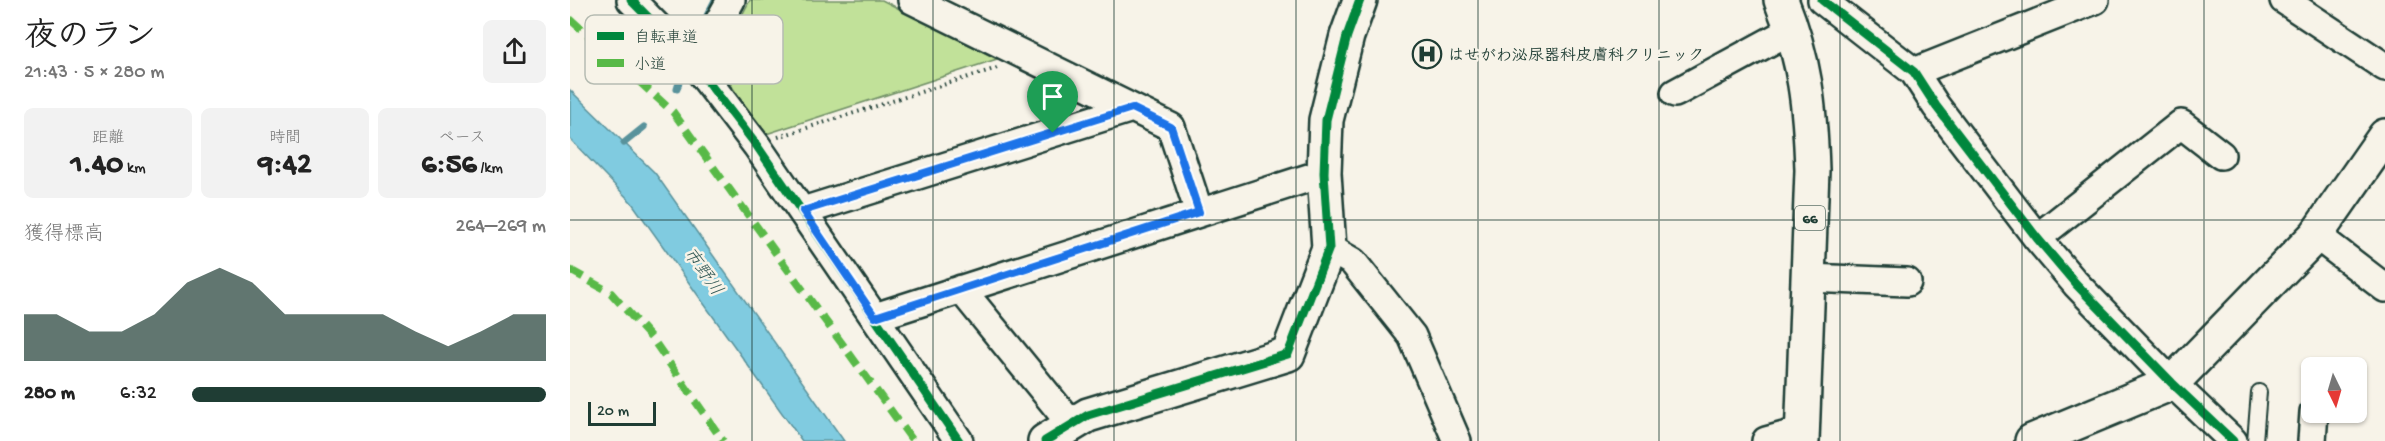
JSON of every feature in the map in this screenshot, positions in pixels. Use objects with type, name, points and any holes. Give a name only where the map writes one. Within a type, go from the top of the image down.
[{"type":"street","points":[[631,0],[646,15]]},
{"type":"street","points":[[723,15],[731,0]]},
{"type":"street","points":[[912,0],[1171,127],[1199,212]]},
{"type":"street","points":[[961,289],[1063,434],[1088,415],[1288,354],[1329,248],[1324,173],[1326,120],[1347,36],[1360,0]]},
{"type":"street","points":[[1822,0],[1914,72],[1936,106],[2037,238],[2076,284],[2172,383],[2234,441]]},
{"type":"street","points":[[1914,72],[2096,0]]},
{"type":"street","points":[[2284,0],[2385,67]]},
{"type":"street","points":[[1675,93],[1787,14]]},
{"type":"street","name":"66","points":[[1787,14],[1809,102],[1812,170],[1802,436]]},
{"type":"street","points":[[710,84],[803,211],[959,441]]},
{"type":"street","points":[[803,211],[1132,108]]},
{"type":"street","points":[[2037,238],[2181,123],[2221,155]]},
{"type":"street","points":[[2032,441],[2172,383],[2316,235],[2385,136]]},
{"type":"street","points":[[875,317],[1324,173]]},
{"type":"street","points":[[2316,235],[2385,288]]},
{"type":"street","points":[[1329,248],[1353,262],[1412,336],[1457,441]]},
{"type":"street","points":[[1808,278],[1907,282]]},
{"type":"street","points":[[2312,441],[2313,423]]},
{"type":"street","points":[[1766,441],[1802,436]]},
{"type":"lane","points":[[2256,441],[2259,392]]},
{"type":"path","points":[[757,146],[1006,65],[1020,53]]},
{"type":"green space","points":[[750,0],[882,0],[997,59],[763,135],[730,84],[783,84],[783,15],[742,15]]},
{"type":"water","name":"市野川","points":[[570,90],[655,173],[844,441],[802,441],[632,203],[570,139]]},
{"type":"waterway","points":[[707,15],[715,0]]},
{"type":"waterway","points":[[677,89],[679,84]]},
{"type":"waterway","points":[[624,143],[644,127]]},
{"type":"marked path","points":[[570,19],[585,33]]},
{"type":"marked path","points":[[642,84],[673,112],[913,441]]},
{"type":"marked path","points":[[570,270],[611,293],[654,341],[723,441]]},
{"type":"cycle path","points":[[631,0],[646,15]]},
{"type":"cycle path","points":[[1045,441],[1088,415],[1288,354],[1329,248],[1324,173],[1326,120],[1347,36],[1360,0]]},
{"type":"cycle path","points":[[1822,0],[1914,72],[1936,106],[2037,238],[2076,284],[2172,383],[2233,441]]},
{"type":"cycle path","points":[[710,84],[757,146],[959,441]]},
{"type":"place","name":"はせがわ泌尿器科皮膚科クリニック","points":[[1427,54]]},
{"type":"route","points":[[1132,108],[1171,127],[1199,212],[875,317],[803,211],[817,207],[1053,133],[1132,108]]}]
